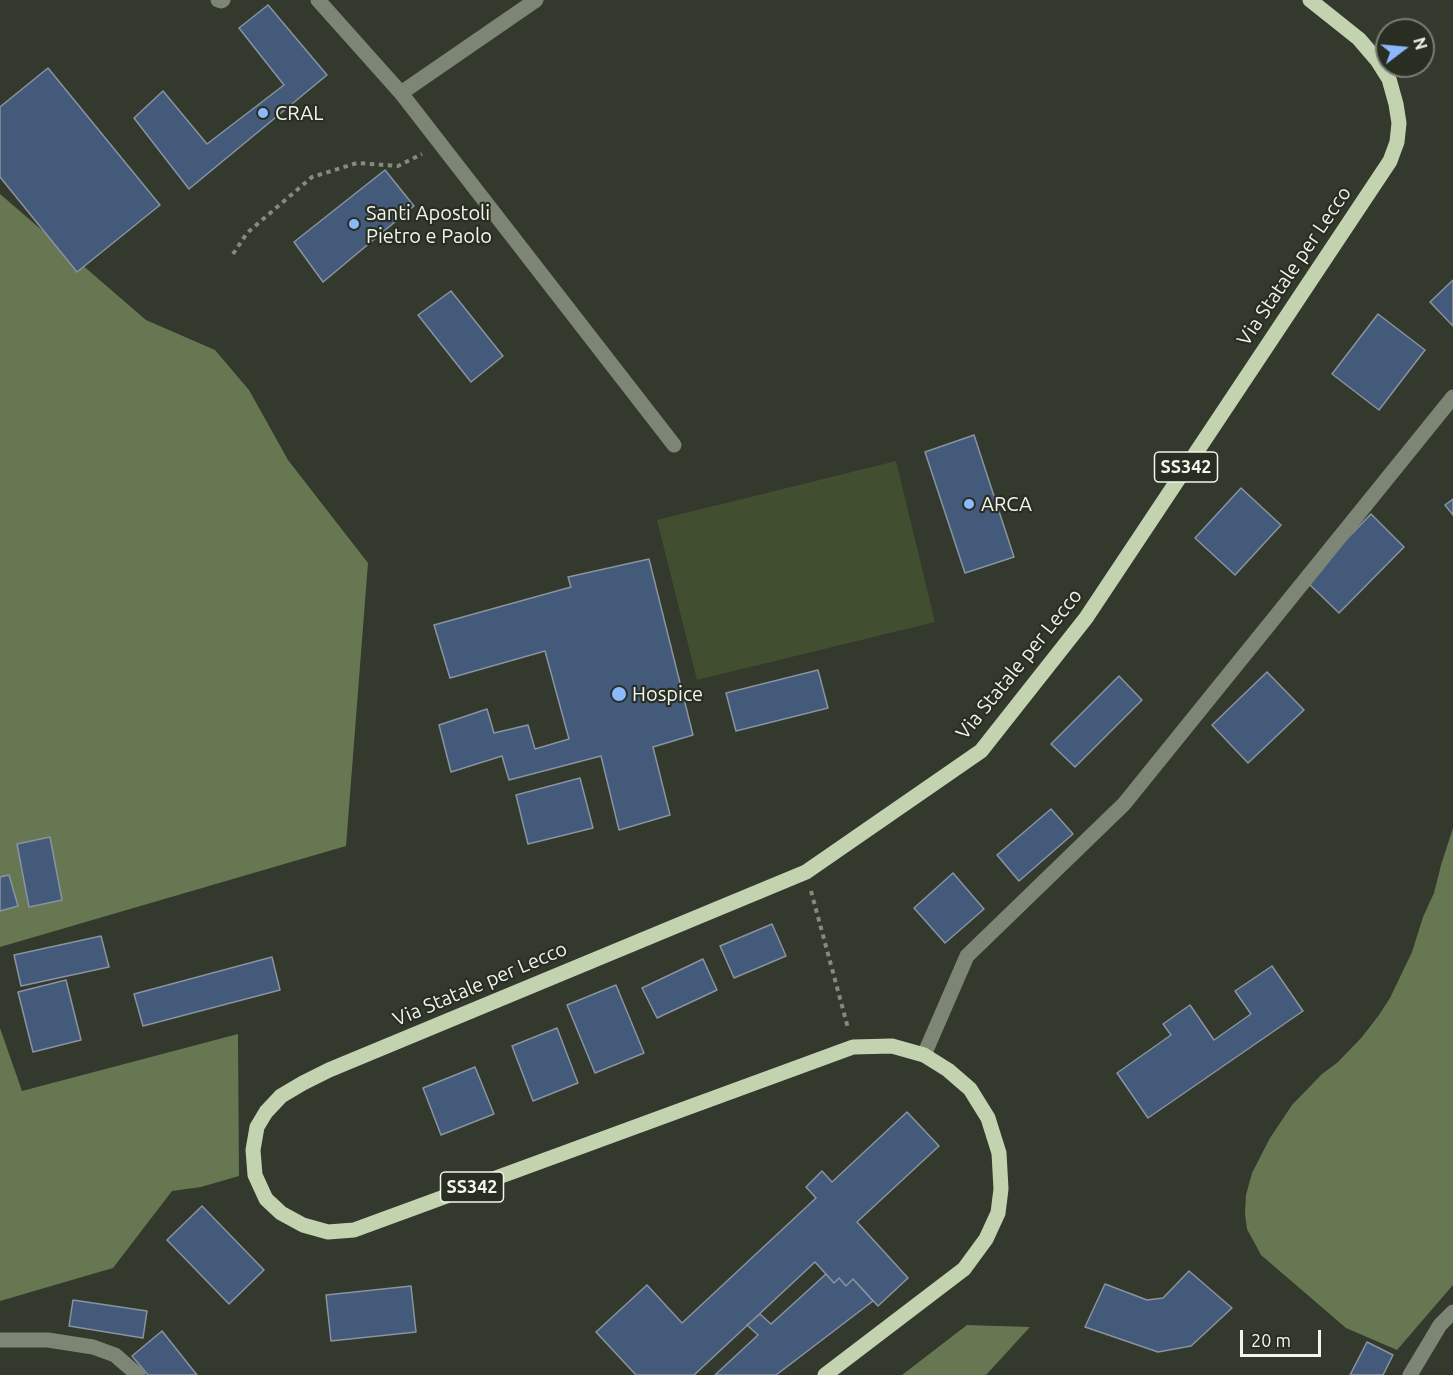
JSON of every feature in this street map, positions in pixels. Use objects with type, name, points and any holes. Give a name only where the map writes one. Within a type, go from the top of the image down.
[{"type":"main road","name":"Via Statale per Lecco","points":[[825,1375],[964,1269],[986,1239],[998,1213],[999,1153],[988,1118],[970,1089],[948,1070],[924,1055],[892,1046],[853,1047],[354,1230],[328,1232],[303,1225],[281,1213],[266,1199],[255,1175],[253,1149],[257,1127],[266,1112],[281,1096],[329,1070],[806,872],[981,751],[1086,618],[1390,161],[1397,142],[1399,123],[1389,80],[1377,60],[1359,39],[1310,0]]},
{"type":"street","points":[[318,0],[401,93],[674,445]]},
{"type":"street","points":[[401,93],[537,0]]},
{"type":"street","points":[[924,1055],[967,956],[1124,804],[1453,397]]},
{"type":"street","points":[[1410,1375],[1440,1325],[1453,1312]]},
{"type":"street","points":[[0,1340],[48,1340],[93,1347],[115,1355],[138,1375]]},
{"type":"path","points":[[233,254],[247,233],[312,177],[357,163],[398,166],[422,155],[417,147]]},
{"type":"path","points":[[806,872],[853,1047]]},
{"type":"green space","points":[[0,194],[146,320],[215,350],[249,390],[288,460],[368,563],[346,846],[0,947]]},
{"type":"green space","points":[[896,461],[935,622],[697,680],[657,520]]},
{"type":"green space","points":[[1453,828],[1453,1285],[1397,1350],[1346,1328],[1261,1255],[1247,1229],[1246,1195],[1252,1173],[1270,1138],[1292,1105],[1362,1037],[1390,998],[1412,952],[1423,917],[1434,893]]},
{"type":"green space","points":[[0,1028],[22,1091],[238,1034],[239,1176],[201,1187],[172,1191],[113,1268],[0,1301]]},
{"type":"green space","points":[[967,1325],[1030,1327],[986,1375],[902,1375]]},
{"type":"building","points":[[268,5],[327,75],[189,189],[134,118],[163,91],[207,144],[284,85],[239,28]]},
{"type":"building","points":[[48,68],[160,205],[77,272],[0,177],[0,107]]},
{"type":"building","name":"Santi Apostoli Pietro e Paolo","points":[[385,170],[414,206],[323,282],[294,242]]},
{"type":"building","points":[[1453,280],[1453,326],[1430,302]]},
{"type":"building","points":[[451,291],[503,356],[471,382],[418,315]]},
{"type":"building","points":[[1378,314],[1425,350],[1379,410],[1332,374]]},
{"type":"building","name":"ARCA","points":[[974,435],[1014,557],[965,573],[925,452]]},
{"type":"building","points":[[1241,488],[1281,525],[1235,575],[1195,538]]},
{"type":"building","points":[[1453,499],[1453,515],[1445,505]]},
{"type":"building","points":[[1371,514],[1404,547],[1339,613],[1306,581]]},
{"type":"building","name":"Hospice","points":[[649,559],[693,735],[653,747],[670,815],[619,830],[601,756],[509,780],[502,756],[451,772],[439,725],[487,709],[494,733],[528,725],[535,749],[569,739],[545,651],[450,678],[434,625],[571,587],[568,577]]},
{"type":"building","points":[[818,670],[828,708],[736,731],[726,693]]},
{"type":"building","points":[[1267,672],[1304,710],[1248,763],[1212,725]]},
{"type":"building","points":[[1119,676],[1142,700],[1075,767],[1051,744]]},
{"type":"building","points":[[580,778],[593,828],[528,844],[516,795]]},
{"type":"building","points":[[1051,809],[1073,834],[1019,881],[997,855]]},
{"type":"building","points":[[50,837],[62,900],[29,907],[17,844]]},
{"type":"building","points":[[953,873],[984,909],[945,943],[914,908]]},
{"type":"building","points":[[9,875],[18,906],[0,911],[0,877]]},
{"type":"building","points":[[772,924],[786,956],[734,978],[720,946]]},
{"type":"building","points":[[101,936],[109,967],[21,986],[14,955]]},
{"type":"building","points":[[272,957],[280,990],[143,1026],[134,994]]},
{"type":"building","points":[[703,959],[717,990],[657,1018],[642,988]]},
{"type":"building","points":[[1272,966],[1303,1011],[1148,1118],[1117,1073],[1171,1035],[1163,1024],[1190,1005],[1214,1040],[1251,1014],[1235,991]]},
{"type":"building","points":[[66,980],[81,1040],[33,1052],[18,992]]},
{"type":"building","points":[[616,985],[644,1053],[595,1073],[567,1005]]},
{"type":"building","points":[[557,1028],[578,1083],[533,1101],[512,1046]]},
{"type":"building","points":[[475,1067],[494,1114],[441,1135],[423,1088]]},
{"type":"building","points":[[907,1112],[939,1146],[857,1222],[908,1278],[878,1306],[853,1279],[846,1286],[839,1278],[834,1283],[815,1262],[694,1375],[636,1375],[596,1332],[647,1285],[682,1323],[816,1198],[806,1187],[822,1171],[832,1182]]},
{"type":"building","points":[[202,1206],[264,1270],[229,1304],[167,1240]]},
{"type":"building","points":[[1189,1271],[1232,1308],[1191,1346],[1158,1352],[1085,1327],[1105,1284],[1147,1300],[1163,1298]]},
{"type":"building","points":[[826,1274],[834,1283],[839,1278],[846,1286],[853,1279],[873,1301],[776,1375],[715,1375],[758,1335],[747,1325],[760,1314],[771,1324]]},
{"type":"building","points":[[411,1286],[416,1332],[331,1341],[326,1295]]},
{"type":"building","points":[[73,1300],[147,1311],[143,1338],[69,1326]]},
{"type":"building","points":[[162,1331],[197,1375],[148,1375],[132,1356]]},
{"type":"building","points":[[1367,1342],[1393,1355],[1383,1375],[1350,1375]]},
{"type":"place","name":"CRAL","points":[[263,113]]},
{"type":"place","name":"Santi Apostoli Pietro e Paolo","points":[[354,224]]},
{"type":"place","name":"ARCA","points":[[969,504]]},
{"type":"place","name":"Hospice","points":[[619,694]]}]
